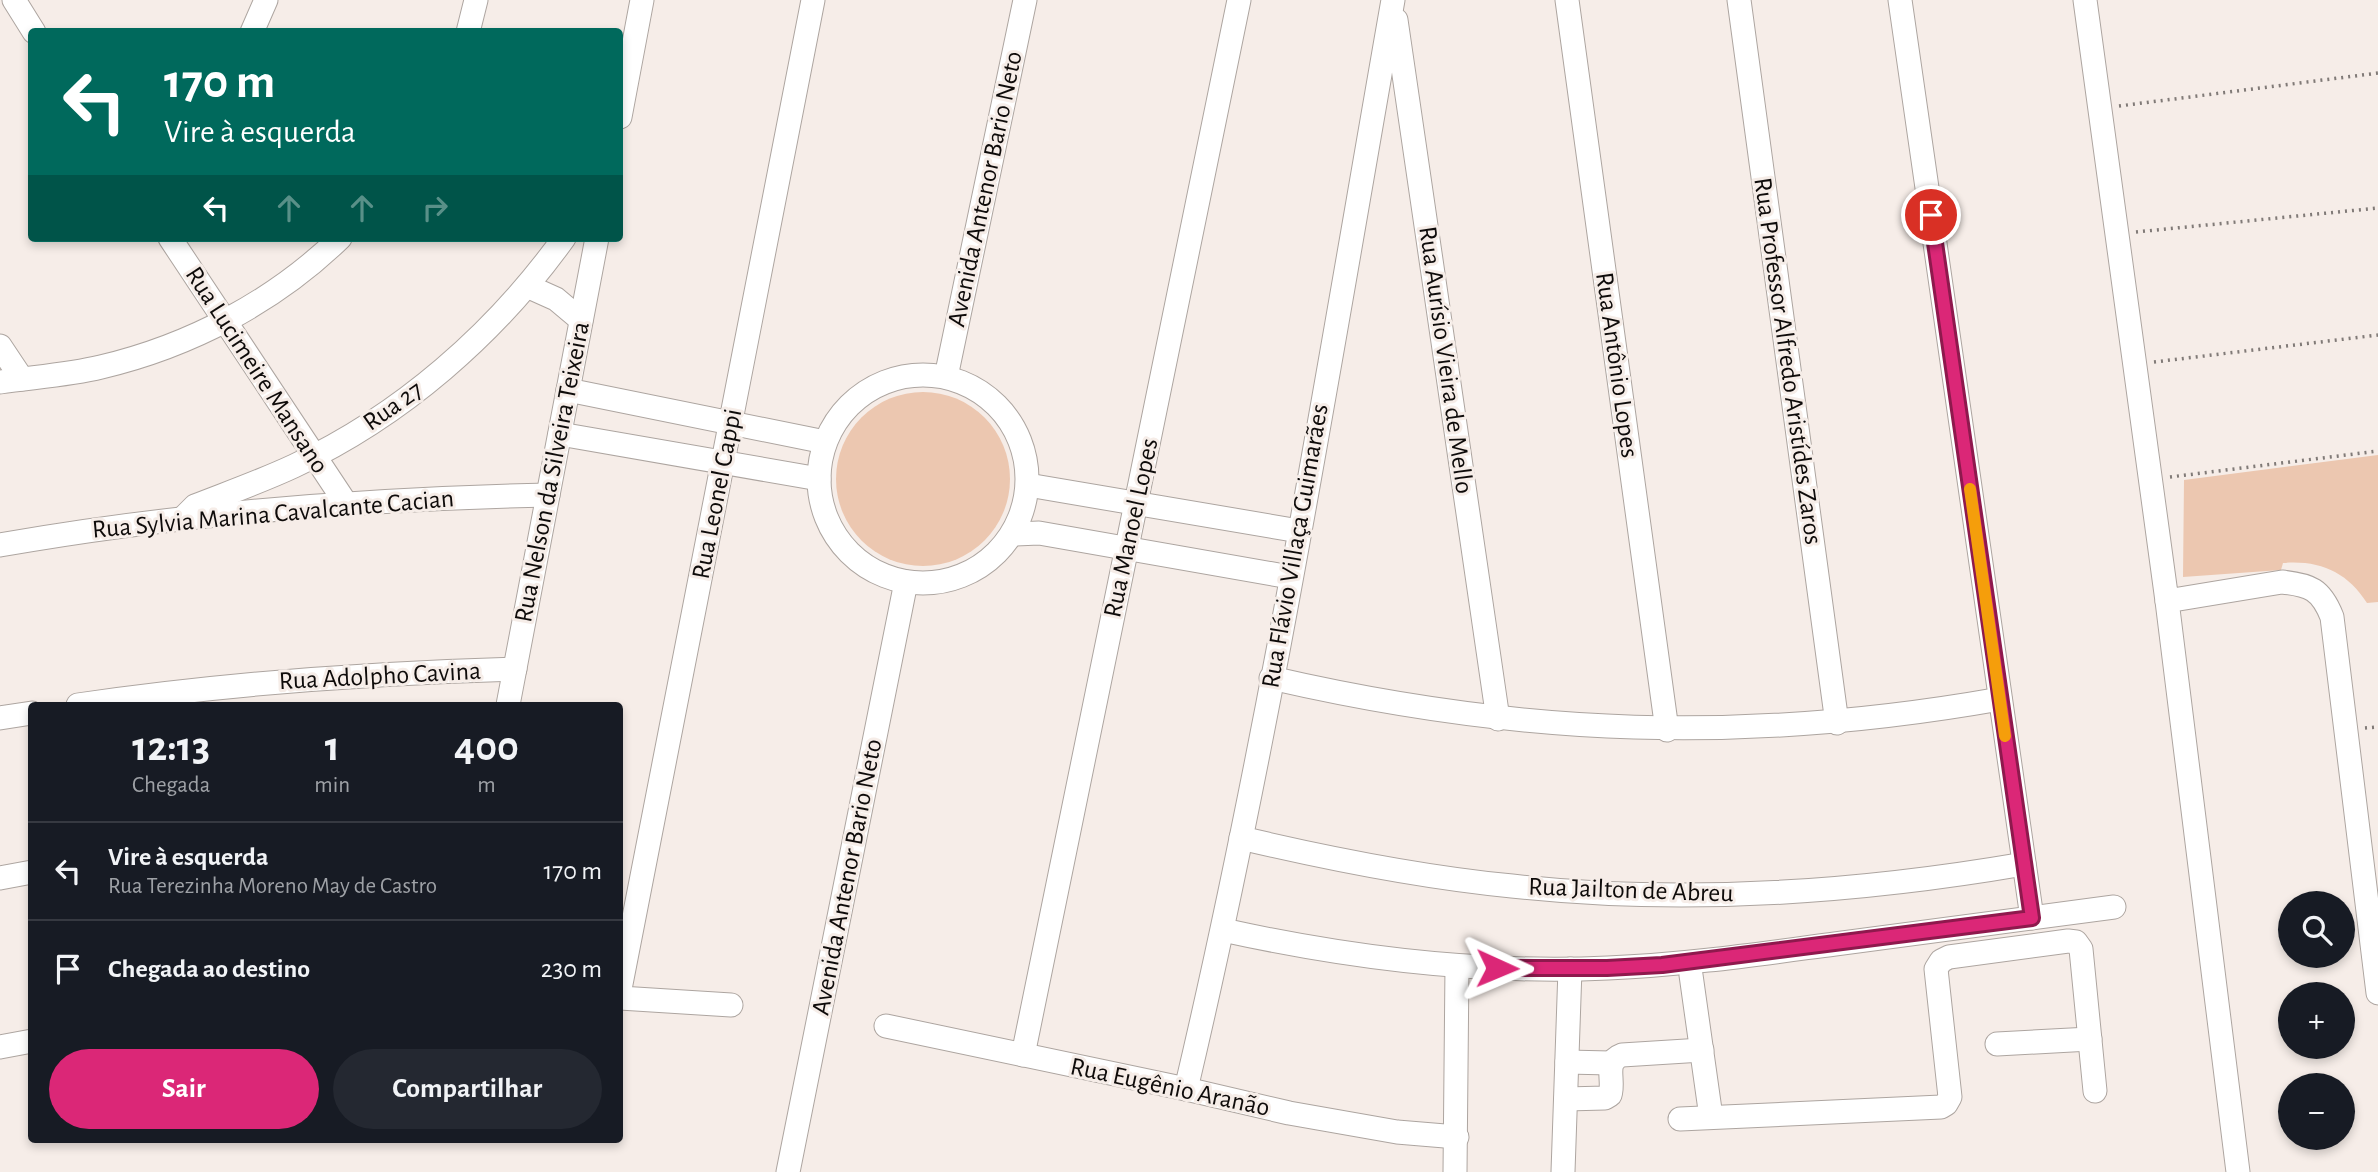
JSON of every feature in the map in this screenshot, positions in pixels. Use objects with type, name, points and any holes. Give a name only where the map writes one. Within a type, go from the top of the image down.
[{"type":"street","points":[[14,0],[32,28]]},
{"type":"street","points":[[254,28],[266,0]]},
{"type":"street","points":[[469,28],[476,0]]},
{"type":"street","points":[[623,101],[642,0]]},
{"type":"street","name":"Rua Leonel Cappi","points":[[623,974],[813,0]]},
{"type":"street","name":"Avenida Antenor Bario Neto","points":[[946,377],[1025,0]]},
{"type":"street","name":"Rua Manoel Lopes","points":[[1023,1055],[1239,0]]},
{"type":"street","name":"Rua Flávio Villaça Guimarães","points":[[1186,1088],[1223,930],[1241,838],[1299,531],[1393,0]]},
{"type":"street","name":"Rua Aurísio Vieira de Mello","points":[[1393,0],[1498,719]]},
{"type":"street","name":"Rua Antônio Lopes","points":[[1567,0],[1667,730]]},
{"type":"street","name":"Rua Professor Alfredo Aristídes Zaros","points":[[1739,0],[1837,723]]},
{"type":"street","points":[[1900,0],[2032,918]]},
{"type":"street","points":[[2085,0],[2167,601],[2238,1172]]},
{"type":"street","name":"Rua Lucimeire Mansano","points":[[173,242],[345,502]]},
{"type":"street","points":[[0,345],[11,381],[61,375],[137,358],[174,345],[225,321],[276,290],[335,242]]},
{"type":"street","name":"Rua 27","points":[[183,518],[195,506],[293,467],[367,426],[435,376],[483,333],[527,286],[561,242]]},
{"type":"street","name":"Rua Nelson da Silveira Teixeira","points":[[509,702],[596,242]]},
{"type":"street","points":[[527,286],[556,299],[581,320]]},
{"type":"street","points":[[928,374],[946,377],[980,392],[1008,418],[1024,450],[1028,485],[1021,519],[1013,534],[990,560],[959,578],[924,584],[906,582],[872,570],[844,548],[833,533],[825,515],[818,479],[825,442],[844,410],[873,387],[909,376],[928,374]]},
{"type":"street","points":[[568,390],[825,442]]},
{"type":"street","points":[[560,434],[818,479]]},
{"type":"street","points":[[1028,485],[1299,531]]},
{"type":"street","name":"Rua Sylvia Marina Cavalcante Cacian","points":[[0,545],[183,518],[345,502],[548,495]]},
{"type":"street","points":[[1013,534],[1039,533],[1290,577]]},
{"type":"street","name":"Avenida Antenor Bario Neto","points":[[788,1172],[906,582]]},
{"type":"street","points":[[2167,601],[2282,582],[2301,584],[2313,589],[2326,601],[2332,617],[2378,993]]},
{"type":"street","name":"Rua Adolpho Cavina","points":[[102,702],[316,678],[515,670]]},
{"type":"street","points":[[1271,678],[1384,702],[1498,719],[1667,730],[1837,723],[2000,699]]},
{"type":"street","points":[[0,718],[28,714]]},
{"type":"street","name":"Rua Jailton de Abreu","points":[[1241,838],[1363,865],[1445,878],[1582,892],[1656,895],[1730,895],[1841,888],[1951,876],[2024,864]]},
{"type":"street","points":[[0,878],[28,873]]},
{"type":"street","points":[[1223,930],[1332,952],[1457,966],[1570,969],[1662,965],[1717,959],[2114,907]]},
{"type":"street","points":[[1680,1119],[1941,1107],[1950,1097],[1936,970],[1941,961],[1949,957],[2068,941],[2076,942],[2081,949],[2095,1091]]},
{"type":"street","points":[[1455,1172],[1457,966]]},
{"type":"street","points":[[1563,1172],[1570,969]]},
{"type":"street","points":[[1691,975],[1711,1117]]},
{"type":"street","points":[[623,998],[731,1005]]},
{"type":"street","name":"Rua Eugênio Aranão","points":[[886,1026],[1186,1088],[1343,1124],[1457,1137]]},
{"type":"street","points":[[1997,1044],[2090,1039]]},
{"type":"street","points":[[0,1047],[28,1042]]},
{"type":"street","points":[[1566,1099],[1605,1098],[1610,1095],[1611,1063],[1614,1058],[1622,1055],[1702,1050]]},
{"type":"street","points":[[1567,1062],[1611,1063]]},
{"type":"path","points":[[2100,109],[2378,73]]},
{"type":"path","points":[[2117,234],[2378,208]]},
{"type":"path","points":[[2135,364],[2378,335]]},
{"type":"path","points":[[2151,480],[2378,452]]},
{"type":"shaded area","points":[[923,392],[956,398],[985,417],[1004,446],[1010,479],[1004,512],[985,541],[956,560],[923,566],[890,560],[861,541],[842,512],[836,479],[842,446],[861,417],[890,398]]},
{"type":"shaded area","points":[[2378,455],[2378,602],[2367,603],[2351,583],[2341,576],[2321,566],[2309,564],[2283,563],[2281,570],[2183,577],[2184,480]]},
{"type":"slow traffic","points":[[1970,489],[2005,736]]},
{"type":"route","points":[[1497,968],[1662,965],[2032,918],[1931,215]]}]
